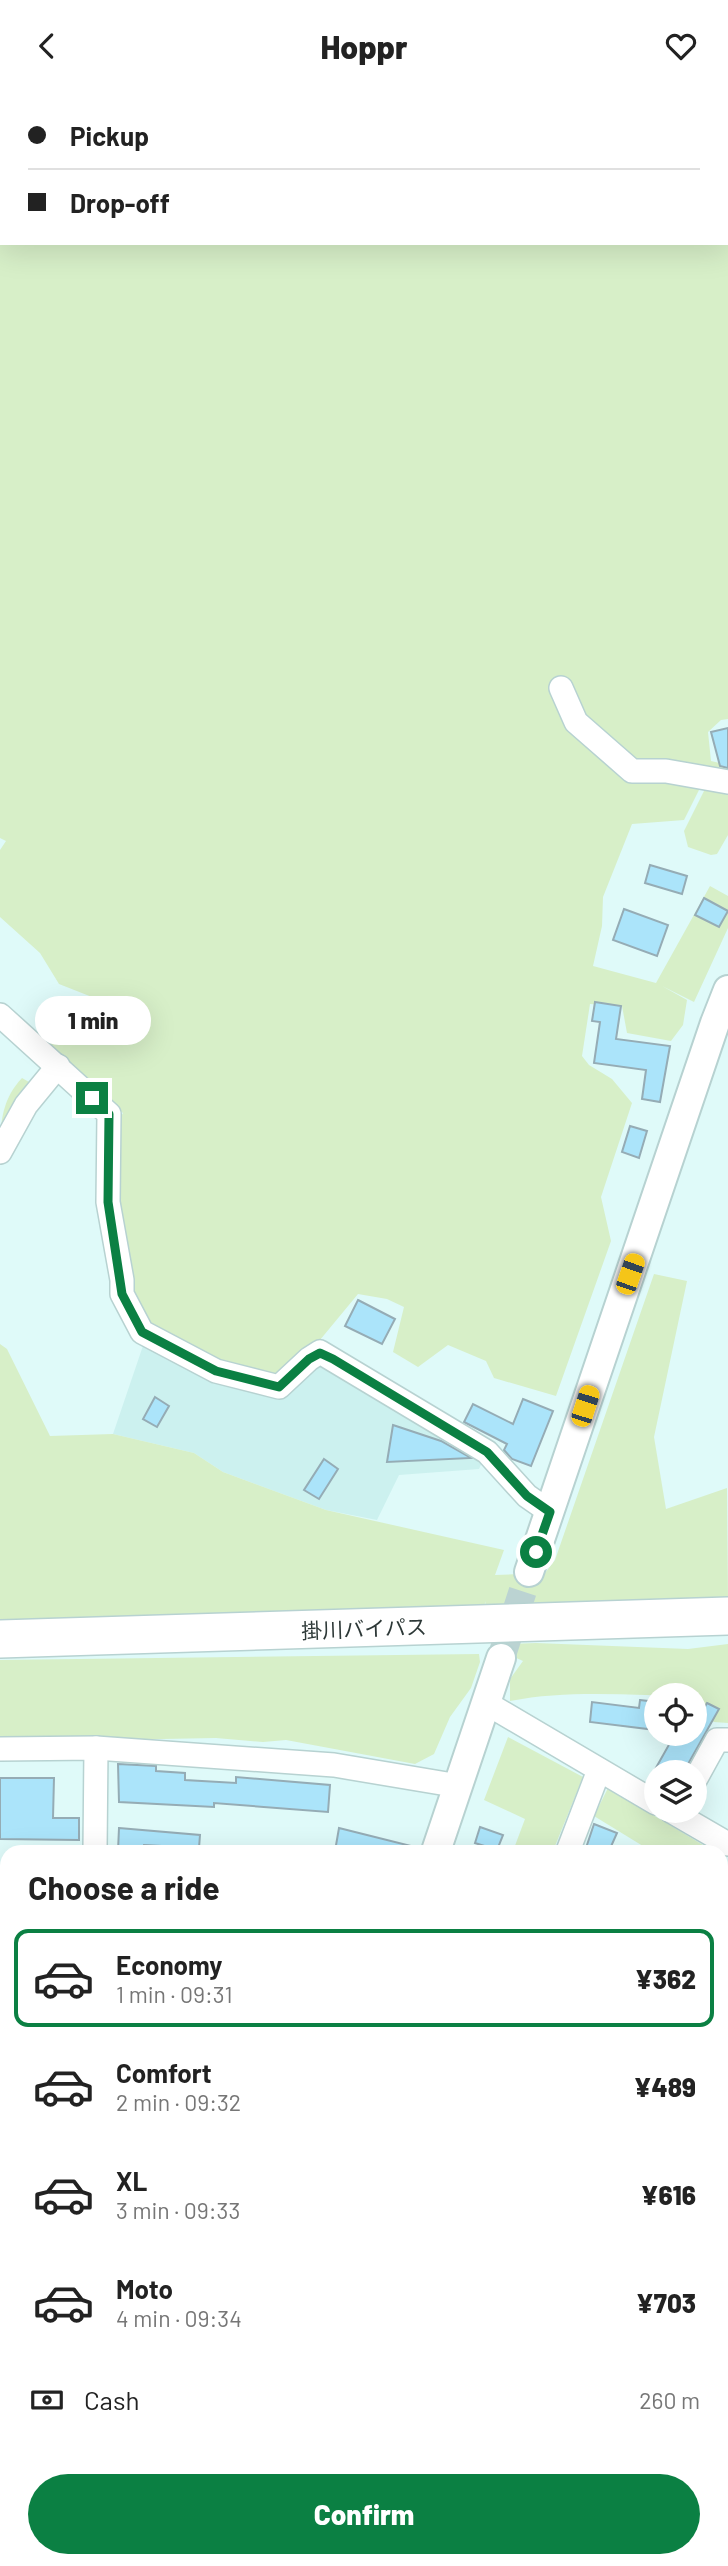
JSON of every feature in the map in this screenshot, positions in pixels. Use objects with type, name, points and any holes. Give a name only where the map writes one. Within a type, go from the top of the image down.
[{"type":"highway","name":"掛川バイパス","points":[[0,1639],[728,1616]]},
{"type":"street","points":[[561,688],[576,722],[632,771],[666,771],[728,782]]},
{"type":"street","points":[[529,1572],[728,990]]},
{"type":"street","points":[[0,1015],[109,1114],[108,1202],[122,1294],[142,1332],[216,1371],[279,1387],[309,1359],[320,1353],[487,1452],[527,1496],[550,1512]]},
{"type":"street","points":[[0,1152],[26,1105],[58,1066]]},
{"type":"street","points":[[438,1845],[501,1658]]},
{"type":"street","points":[[486,1703],[644,1795]]},
{"type":"street","points":[[706,1760],[717,1740],[728,1740]]},
{"type":"street","points":[[0,1749],[96,1748],[334,1765],[459,1786]]},
{"type":"street","points":[[95,1845],[96,1748]]},
{"type":"street","points":[[570,1845],[599,1770]]},
{"type":"street","points":[[692,1823],[728,1844]]},
{"type":"shaded area","points":[[147,1334],[320,1352],[487,1452],[479,1469],[399,1475],[377,1520],[326,1510],[223,1472],[194,1453],[113,1434]]},
{"type":"green space","points":[[0,245],[728,245],[728,719],[721,720],[708,732],[711,761],[728,765],[728,785],[703,782],[684,820],[632,824],[603,897],[602,926],[593,966],[656,983],[710,886],[728,896],[728,928],[694,1002],[662,986],[687,1000],[683,1025],[671,1041],[627,1033],[622,1006],[590,1004],[582,1056],[589,1065],[612,1079],[632,1103],[601,1197],[611,1241],[556,1396],[494,1378],[486,1361],[448,1345],[418,1367],[393,1352],[404,1307],[387,1299],[358,1294],[315,1346],[264,1383],[181,1352],[122,1294],[110,1135],[123,1113],[39,1051],[92,997],[59,984],[40,953],[0,917],[0,850],[6,841],[0,838]]},
{"type":"green space","points":[[705,789],[728,793],[728,835],[717,854],[711,855],[688,847],[684,831]]},
{"type":"green space","points":[[22,1078],[36,1086],[0,1149],[4,1111]]},
{"type":"green space","points":[[654,1274],[687,1281],[654,1437],[666,1509],[727,1488],[728,1602],[484,1609],[486,1601],[483,1608],[0,1620],[0,1344],[7,1349],[50,1436],[113,1434],[194,1453],[223,1472],[326,1510],[504,1550],[495,1575],[545,1573],[555,1560]]},
{"type":"green space","points":[[509,1644],[688,1649],[728,1644],[728,1723],[714,1722],[707,1718],[707,1683],[644,1683],[644,1695],[556,1695],[510,1701],[510,1679],[523,1661],[505,1653]]},
{"type":"green space","points":[[479,1654],[480,1662],[471,1688],[450,1717],[434,1754],[415,1764],[286,1740],[263,1742],[216,1738],[0,1742],[0,1660]]},
{"type":"green space","points":[[508,1737],[583,1777],[555,1845],[515,1845],[525,1819],[484,1800]]},
{"type":"green space","points":[[608,1788],[644,1810],[644,1823],[666,1823],[703,1845],[641,1845],[594,1816]]},
{"type":"building","points":[[728,728],[728,768],[720,766],[711,732]]},
{"type":"building","points":[[650,865],[687,876],[682,894],[645,883]]},
{"type":"building","points":[[704,898],[728,911],[719,927],[695,915]]},
{"type":"building","points":[[624,909],[668,925],[657,956],[613,940]]},
{"type":"building","points":[[595,1002],[621,1006],[616,1039],[670,1046],[660,1102],[642,1099],[646,1070],[594,1063],[600,1022],[592,1021]]},
{"type":"building","points":[[630,1126],[647,1131],[639,1158],[622,1152]]},
{"type":"building","points":[[358,1300],[395,1319],[382,1344],[345,1326]]},
{"type":"building","points":[[155,1397],[169,1406],[157,1427],[143,1419]]},
{"type":"building","points":[[523,1399],[553,1411],[531,1466],[512,1459],[504,1450],[507,1444],[464,1422],[473,1404],[513,1424]]},
{"type":"building","points":[[393,1425],[441,1441],[471,1458],[387,1462]]},
{"type":"building","points":[[324,1459],[338,1469],[319,1499],[304,1490]]},
{"type":"building","points":[[640,1700],[644,1700],[644,1729],[590,1722],[592,1702],[639,1708]]},
{"type":"building","points":[[707,1703],[719,1709],[707,1730]]},
{"type":"building","points":[[668,1746],[698,1746],[690,1760],[660,1760]]},
{"type":"building","points":[[118,1764],[156,1766],[156,1771],[185,1773],[185,1780],[236,1783],[236,1777],[330,1785],[328,1812],[214,1803],[214,1807],[119,1802]]},
{"type":"building","points":[[0,1778],[54,1778],[53,1818],[79,1818],[79,1840],[0,1839]]},
{"type":"building","points":[[594,1824],[617,1833],[612,1845],[587,1845]]},
{"type":"building","points":[[480,1827],[503,1835],[499,1845],[475,1843]]},
{"type":"building","points":[[119,1828],[200,1835],[199,1845],[118,1845]]},
{"type":"building","points":[[339,1828],[407,1845],[336,1845]]},
{"type":"tunnel","points":[[501,1658],[529,1572]]},
{"type":"route","points":[[92,1098],[109,1114],[108,1202],[122,1280],[122,1294],[142,1332],[216,1371],[279,1387],[309,1359],[320,1353],[333,1359],[487,1452],[527,1496],[550,1512],[536,1552]]}]
